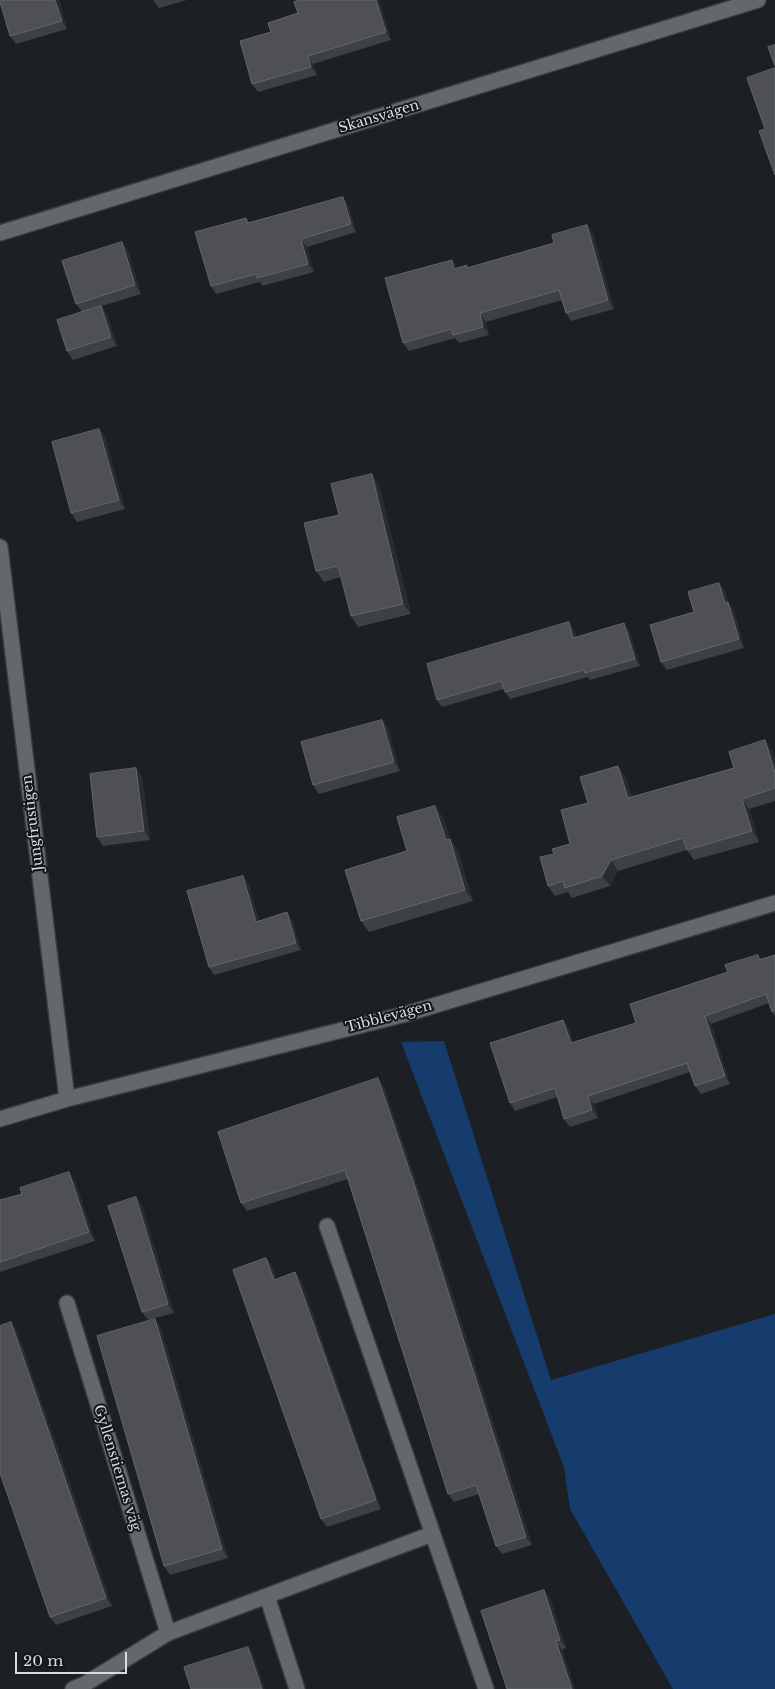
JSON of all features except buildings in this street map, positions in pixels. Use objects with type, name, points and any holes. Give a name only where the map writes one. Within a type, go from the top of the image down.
[{"type":"street","name":"Skansvägen","points":[[0,233],[758,0]]},
{"type":"street","name":"Jungfrustigen","points":[[0,547],[66,1099]]},
{"type":"street","name":"Tibblevägen","points":[[0,1119],[66,1099],[406,1014],[775,903]]},
{"type":"street","points":[[327,1226],[486,1689]]},
{"type":"street","name":"Gyllenstiernas väg","points":[[67,1303],[168,1633]]},
{"type":"street","points":[[73,1689],[85,1684],[168,1633],[432,1534]]},
{"type":"street","points":[[267,1596],[297,1689]]},
{"type":"shaded area","points":[[444,1041],[551,1380],[775,1314],[775,1689],[673,1689],[570,1509],[564,1467],[401,1042]]}]
